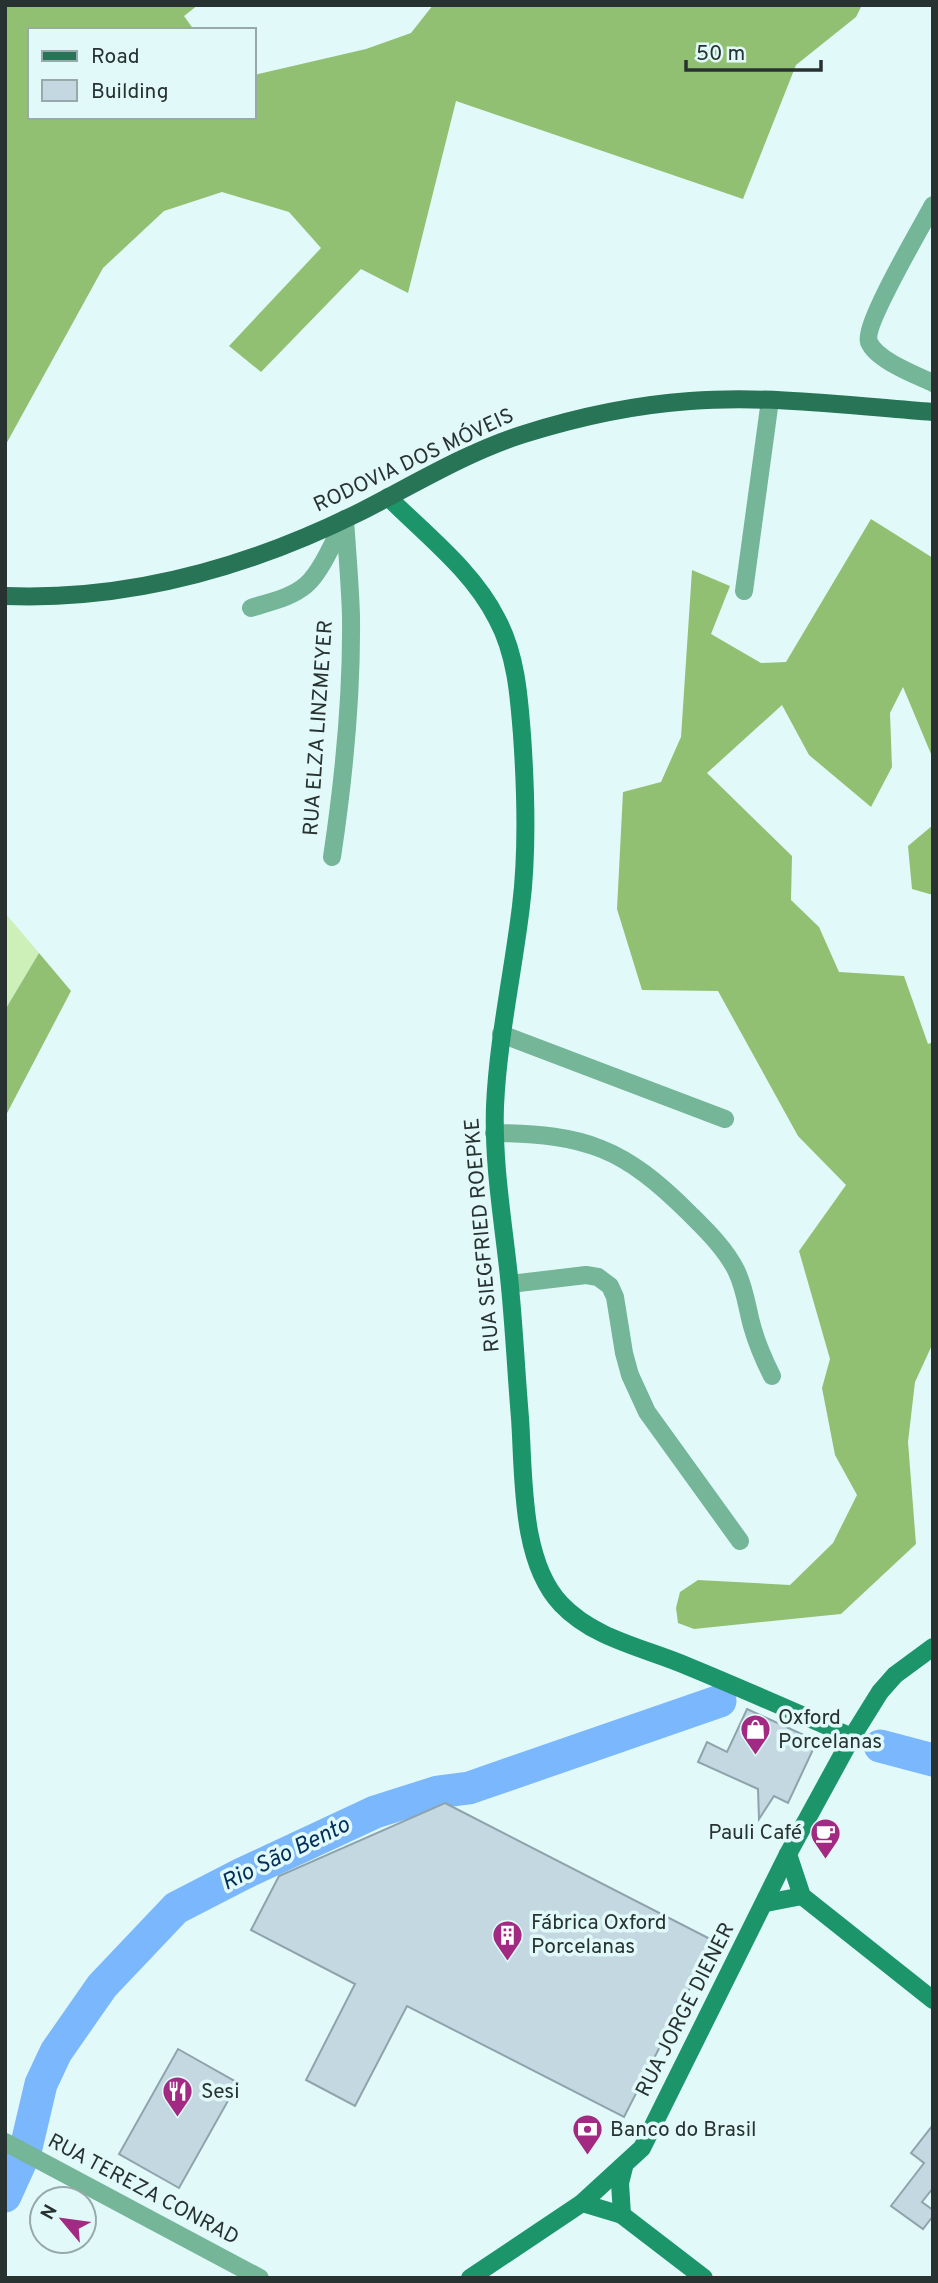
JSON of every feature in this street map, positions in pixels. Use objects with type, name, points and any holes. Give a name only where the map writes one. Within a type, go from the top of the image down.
[{"type":"main road","name":"RODOVIA DOS MÓVEIS","points":[[5,596],[82,595],[181,579],[264,554],[345,519],[486,448],[599,413],[691,400],[769,400],[933,412]]},
{"type":"street","points":[[933,205],[878,308],[869,332],[869,342],[876,351],[897,365],[933,383]]},
{"type":"street","points":[[744,591],[769,400]]},
{"type":"street","name":"RUA SIEGFRIED ROEPKE","points":[[388,497],[483,596],[498,620],[517,681],[523,757],[525,859],[521,905],[497,1068],[494,1133],[510,1284],[528,1519],[538,1567],[553,1595],[575,1617],[596,1631],[728,1683],[852,1737]]},
{"type":"street","points":[[251,608],[292,594],[305,586],[314,577],[345,519]]},
{"type":"street","name":"RUA ELZA LINZMEYER","points":[[332,857],[342,781],[349,684],[351,616],[345,519]]},
{"type":"street","points":[[501,1034],[724,1119]]},
{"type":"street","points":[[494,1133],[539,1135],[584,1143],[633,1164],[661,1185],[717,1242],[736,1270],[752,1328],[772,1376]]},
{"type":"street","points":[[510,1284],[586,1275],[598,1277],[610,1286],[615,1297],[624,1353],[639,1398],[740,1541]]},
{"type":"street","name":"RUA JORGE DIENER","points":[[470,2278],[582,2203],[642,2148],[788,1854],[852,1737],[880,1692],[895,1675],[933,1647]]},
{"type":"street","points":[[788,1854],[802,1896],[933,2000]]},
{"type":"street","points":[[765,1902],[802,1896]]},
{"type":"street","name":"RUA TEREZA CONRAD","points":[[5,2142],[260,2278]]},
{"type":"street","points":[[622,2215],[620,2183],[624,2167]]},
{"type":"street","points":[[582,2203],[622,2215],[704,2278]]},
{"type":"green space","points":[[5,5],[198,5],[184,16],[193,28],[28,28],[28,119],[256,119],[256,75],[366,49],[411,33],[433,5],[862,5],[856,17],[796,65],[743,199],[456,101],[408,293],[361,269],[261,372],[229,346],[321,248],[289,212],[222,192],[164,211],[103,268],[5,446]]},
{"type":"green space","points":[[871,519],[933,558],[933,754],[903,687],[890,713],[892,767],[871,807],[809,755],[782,705],[707,773],[792,856],[791,900],[819,927],[839,972],[904,976],[928,1044],[933,1042],[933,1343],[915,1382],[908,1442],[916,1544],[841,1614],[694,1629],[678,1623],[676,1608],[680,1592],[698,1580],[790,1585],[833,1543],[857,1495],[835,1455],[822,1388],[830,1359],[799,1251],[846,1185],[798,1136],[718,991],[642,990],[617,909],[623,792],[661,782],[681,737],[692,570],[730,586],[711,634],[761,663],[786,662]]},
{"type":"green space","points":[[933,825],[933,895],[912,889],[908,846]]},
{"type":"green space","points":[[5,913],[39,953],[5,1010]]},
{"type":"green space","points":[[39,953],[71,991],[5,1117],[5,1010]]},
{"type":"building","name":"Oxford Porcelanas","points":[[747,1709],[817,1741],[788,1803],[774,1796],[759,1819],[758,1789],[698,1762],[707,1742],[727,1752]]},
{"type":"building","name":"Fábrica Oxford Porcelanas","points":[[445,1803],[714,1941],[624,2117],[407,2006],[355,2106],[306,2080],[355,1984],[251,1930],[279,1876]]},
{"type":"building","name":"Sesi","points":[[178,2049],[238,2083],[179,2188],[119,2154]]},
{"type":"building","points":[[933,2125],[933,2188],[922,2202],[933,2210],[933,2216],[923,2229],[891,2206],[924,2163],[911,2153]]},
{"type":"waterway","name":"Rio São Bento","points":[[5,2196],[25,2152],[41,2084],[56,2052],[102,1986],[176,1908],[375,1812],[438,1792],[469,1788],[720,1701]]},
{"type":"waterway","name":"Rio São Bento","points":[[880,1746],[933,1760]]},
{"type":"place","name":"Oxford Porcelanas","points":[[755,1757]]},
{"type":"place","name":"Pauli Café","points":[[825,1860]]},
{"type":"place","name":"Fábrica Oxford Porcelanas","points":[[508,1962]]},
{"type":"place","name":"Sesi","points":[[178,2119]]},
{"type":"place","name":"Banco do Brasil","points":[[587,2157]]}]
